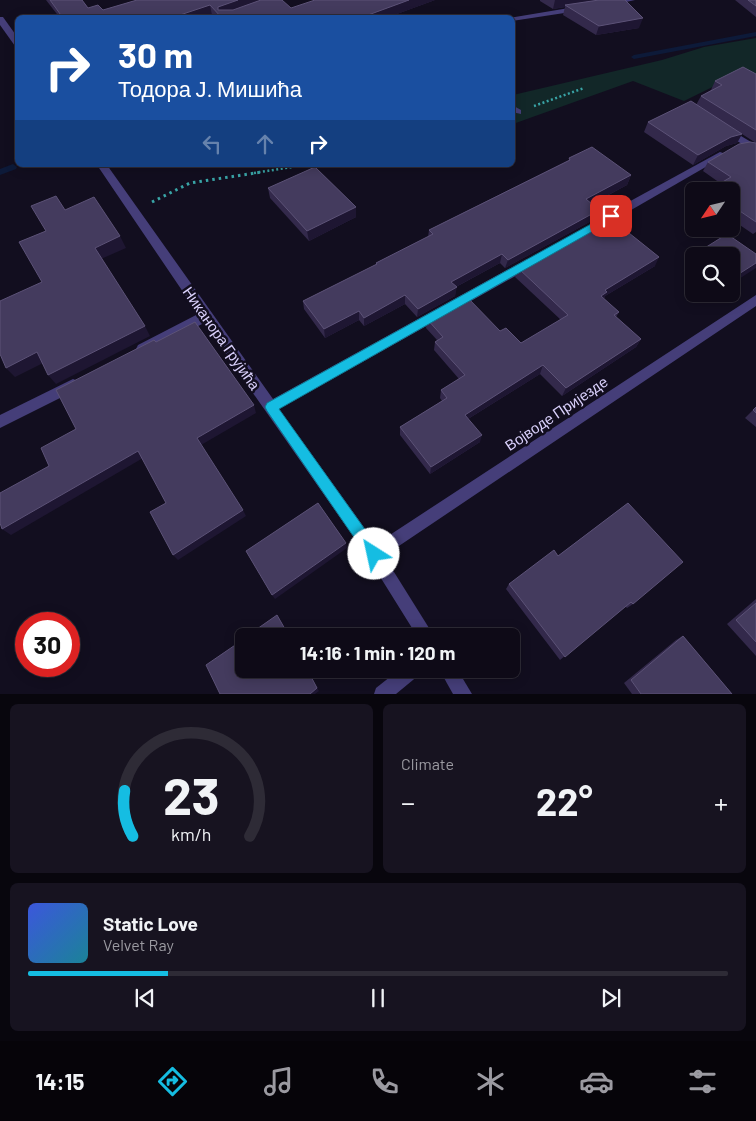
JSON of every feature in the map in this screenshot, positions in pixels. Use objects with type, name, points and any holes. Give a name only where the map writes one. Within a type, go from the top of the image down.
[{"type":"street","points":[[601,5],[631,0]]},
{"type":"street","points":[[515,19],[591,6]]},
{"type":"street","points":[[0,19],[15,40]]},
{"type":"street","points":[[713,122],[755,149]]},
{"type":"street","points":[[583,232],[730,150],[744,147],[755,149]]},
{"type":"street","name":"Никанора Грујића","points":[[103,167],[374,554],[421,628]]},
{"type":"street","points":[[271,407],[540,257]]},
{"type":"street","name":"Војводе Пријезде","points":[[374,554],[756,300]]},
{"type":"street","points":[[129,356],[206,316]]},
{"type":"street","points":[[0,422],[86,378]]},
{"type":"street","points":[[382,694],[402,678]]},
{"type":"street","points":[[453,678],[464,694]]},
{"type":"path","points":[[515,110],[584,88]]},
{"type":"path","points":[[134,212],[190,183],[292,167]]},
{"type":"green space","points":[[756,38],[756,79],[741,73],[684,101],[633,81],[515,123],[515,95],[662,60],[704,47]]},
{"type":"building","points":[[50,0],[82,0],[88,8],[98,5],[103,10],[137,0],[238,0],[218,7],[218,10],[233,10],[261,0],[282,0],[291,8],[315,0],[409,0],[368,15],[219,15],[210,5],[180,15],[61,15]]},
{"type":"building","points":[[599,0],[625,0],[643,18],[599,26],[565,5]]},
{"type":"building","points":[[748,0],[756,0],[756,6]]},
{"type":"building","points":[[743,67],[756,74],[756,130],[701,96],[722,85],[715,81]]},
{"type":"building","points":[[691,101],[742,134],[731,137],[698,155],[648,122]]},
{"type":"building","points":[[756,143],[756,222],[740,211],[740,182],[723,182],[731,177],[708,162],[739,144]]},
{"type":"building","points":[[592,147],[631,175],[586,199],[599,210],[508,260],[502,254],[451,282],[457,287],[418,309],[405,295],[364,318],[359,311],[324,329],[303,301],[433,234],[429,230],[570,160],[569,158]]},
{"type":"building","points":[[315,167],[356,207],[307,231],[268,188]]},
{"type":"building","points":[[56,196],[65,210],[94,197],[120,236],[95,248],[145,326],[48,375],[37,352],[6,368],[0,354],[0,301],[42,282],[19,242],[46,231],[31,206]]},
{"type":"building","points":[[609,217],[659,257],[605,290],[607,292],[601,296],[619,312],[614,315],[641,339],[566,388],[543,365],[465,415],[482,435],[431,467],[400,427],[447,398],[441,390],[465,375],[435,342],[443,337],[427,319],[467,297],[500,331],[506,328],[521,343],[568,315],[518,268]]},
{"type":"building","points":[[721,238],[733,238],[756,254],[756,263],[740,273],[740,247],[706,247]]},
{"type":"building","points":[[195,322],[254,405],[197,438],[243,510],[173,555],[150,512],[166,503],[138,451],[2,529],[0,523],[0,493],[49,466],[41,448],[76,429],[56,390],[154,340],[156,342]]},
{"type":"building","points":[[318,503],[346,543],[272,595],[246,551]]},
{"type":"building","points":[[628,503],[683,562],[565,657],[509,584],[554,550],[558,556]]},
{"type":"building","points":[[756,603],[756,642],[736,620]]},
{"type":"building","points":[[277,615],[284,628],[258,628]]},
{"type":"building","points":[[683,636],[732,694],[641,694],[631,680]]},
{"type":"building","points":[[235,645],[235,678],[312,678],[317,688],[310,694],[220,694],[206,665]]},
{"type":"waterway","points":[[634,57],[756,34]]},
{"type":"waterway","points":[[0,172],[13,167]]},
{"type":"route","points":[[374,554],[271,407],[611,216]]}]
